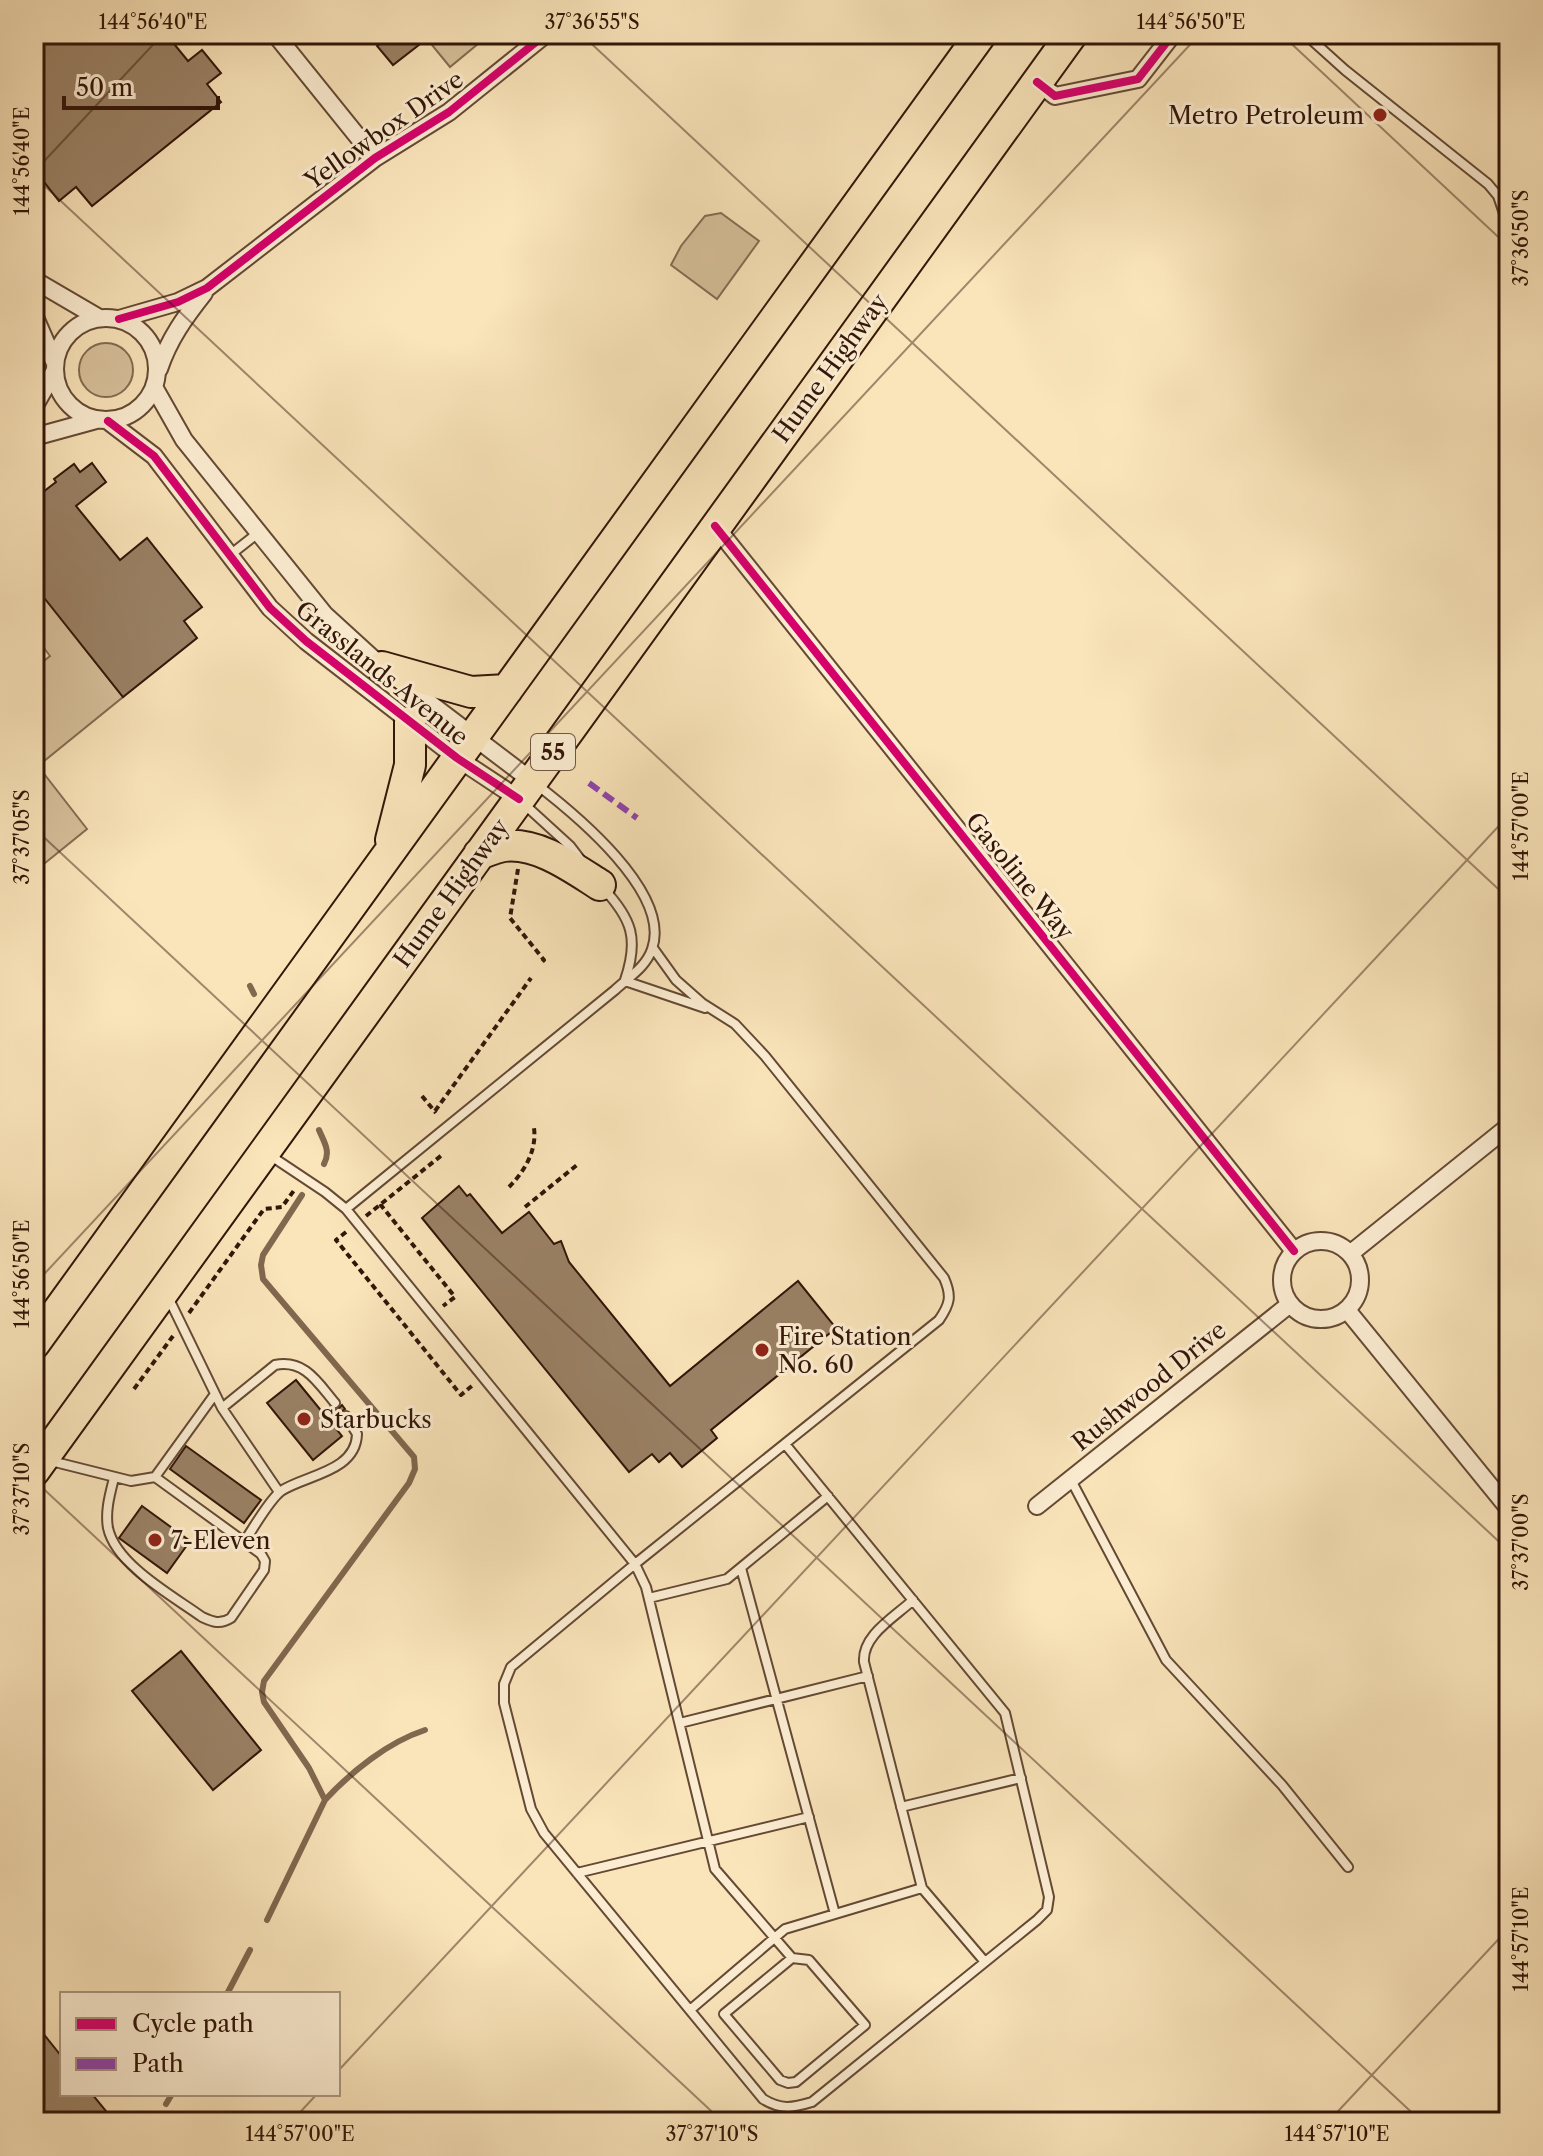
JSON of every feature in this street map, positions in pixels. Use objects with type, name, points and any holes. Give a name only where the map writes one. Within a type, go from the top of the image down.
[{"type":"highway","points":[[34,1344],[981,34]]},
{"type":"highway","name":"Hume Highway","points":[[38,1464],[1072,34]]},
{"type":"highway","points":[[382,667],[471,692],[507,690]]},
{"type":"highway","points":[[388,854],[410,765],[410,722]]},
{"type":"highway","points":[[479,854],[502,846],[526,848],[570,866],[600,885]]},
{"type":"street","points":[[275,34],[375,158]]},
{"type":"street","name":"Yellowbox Drive","points":[[207,288],[375,158],[449,112],[546,34]]},
{"type":"street","points":[[1037,82],[1055,96],[1138,79],[1173,34]]},
{"type":"street","points":[[34,280],[99,318]]},
{"type":"street","points":[[34,407],[54,367],[59,345],[83,322],[99,318],[119,319],[178,302],[207,288]]},
{"type":"street","points":[[34,437],[123,418],[136,411],[147,401],[166,349],[182,321],[207,288]]},
{"type":"street","points":[[34,315],[54,367],[58,389],[67,403],[80,414],[102,421]]},
{"type":"street","points":[[119,319],[144,335],[152,347],[156,381]]},
{"type":"street","name":"Grasslands Avenue","points":[[156,381],[184,440],[325,615],[464,748],[525,790]]},
{"type":"street","name":"Grasslands Avenue","points":[[102,421],[154,456],[270,608],[306,641],[410,722],[464,748],[525,790]]},
{"type":"street","name":"Gasoline Way","points":[[715,526],[1294,1251]]},
{"type":"street","points":[[1351,1253],[1509,1126]]},
{"type":"street","points":[[1317,1240],[1341,1245],[1351,1253],[1358,1264],[1360,1289],[1347,1310],[1324,1319],[1311,1318],[1290,1304],[1282,1283],[1283,1271],[1294,1251],[1317,1240]]},
{"type":"street","name":"Rushwood Drive","points":[[1037,1506],[1290,1304]]},
{"type":"street","points":[[1347,1310],[1509,1509]]},
{"type":"lane","points":[[1305,34],[1345,70],[1488,184],[1498,196],[1509,228]]},
{"type":"lane","points":[[229,555],[258,533]]},
{"type":"lane","points":[[525,790],[620,906],[632,932],[632,961],[625,981]]},
{"type":"lane","points":[[346,1209],[640,969],[653,948],[651,909],[633,880],[592,831],[525,790]]},
{"type":"lane","points":[[653,948],[676,980],[702,1003],[735,1024],[765,1056],[944,1278],[951,1294],[947,1309],[939,1320],[635,1564],[511,1667],[504,1684],[504,1703],[531,1809],[544,1833],[763,2099],[775,2106],[791,2108],[812,2102],[1037,1920],[1047,1910],[1049,1897],[1005,1713],[785,1444]]},
{"type":"lane","points":[[625,981],[721,1014]]},
{"type":"lane","points":[[264,1151],[346,1209],[635,1564],[649,1598],[715,1869],[792,1958],[809,1960],[865,2025],[796,2082],[788,2083],[780,2080],[724,2014],[792,1958]]},
{"type":"lane","points":[[164,1289],[222,1408],[279,1492]]},
{"type":"lane","points":[[222,1408],[275,1365],[285,1363],[303,1367],[335,1403]]},
{"type":"lane","points":[[38,1464],[131,1481],[155,1477],[215,1394]]},
{"type":"lane","points":[[244,1542],[279,1492],[323,1474],[353,1452],[357,1434],[346,1416]]},
{"type":"lane","points":[[114,1478],[107,1511],[108,1528],[116,1548],[129,1563],[202,1617],[214,1623],[224,1622],[231,1618],[264,1570],[265,1561],[261,1554],[155,1477]]},
{"type":"lane","points":[[1071,1479],[1166,1660],[1282,1785],[1348,1867]]},
{"type":"lane","points":[[649,1598],[727,1579],[828,1496]]},
{"type":"lane","points":[[741,1568],[835,1914]]},
{"type":"lane","points":[[913,1600],[870,1638],[863,1650],[868,1676],[922,1888],[985,1962]]},
{"type":"lane","points":[[680,1723],[868,1676]]},
{"type":"lane","points":[[901,1807],[1021,1778]]},
{"type":"lane","points":[[577,1873],[809,1817]]},
{"type":"lane","points":[[690,2010],[785,1929],[922,1888]]},
{"type":"path","points":[[520,864],[510,918],[544,960],[542,962]]},
{"type":"path","points":[[435,1111],[531,978]]},
{"type":"path","points":[[422,1096],[440,1117]]},
{"type":"path","points":[[509,1187],[528,1160],[534,1128]]},
{"type":"path","points":[[365,1217],[442,1155]]},
{"type":"path","points":[[525,1207],[577,1165]]},
{"type":"path","points":[[134,1389],[264,1209],[282,1207],[297,1186]]},
{"type":"path","points":[[380,1204],[455,1297],[442,1307],[450,1317]]},
{"type":"path","points":[[341,1222],[349,1230],[336,1240],[426,1352],[461,1395],[473,1385]]},
{"type":"shaded area","points":[[433,34],[490,34],[450,67],[427,39]]},
{"type":"shaded area","points":[[721,213],[759,241],[717,299],[671,265],[681,246],[705,216]]},
{"type":"shaded area","points":[[106,343],[125,351],[133,370],[125,389],[106,397],[87,389],[79,370],[87,351]]},
{"type":"shaded area","points":[[34,585],[123,697],[38,766],[87,829],[34,872],[34,669],[50,656],[34,635]]},
{"type":"building","points":[[34,34],[166,34],[188,61],[202,50],[221,73],[207,84],[221,102],[92,206],[76,187],[59,201],[34,169]]},
{"type":"building","points":[[393,34],[433,34],[393,65],[377,46]]},
{"type":"building","points":[[92,463],[106,482],[76,506],[120,560],[147,538],[202,607],[184,621],[197,638],[123,697],[34,585],[34,499],[74,464],[80,472]]},
{"type":"building","points":[[459,1186],[467,1196],[470,1194],[502,1233],[529,1212],[554,1244],[561,1241],[569,1262],[670,1386],[798,1281],[836,1328],[711,1430],[717,1438],[682,1467],[670,1453],[659,1462],[652,1454],[629,1472],[422,1218]]},
{"type":"building","name":"Starbucks","points":[[296,1380],[323,1413],[330,1407],[337,1410],[342,1405],[345,1409],[340,1413],[340,1420],[333,1425],[342,1436],[313,1460],[267,1403]]},
{"type":"building","name":"7-Eleven","points":[[186,1446],[261,1500],[244,1523],[170,1469]]},
{"type":"building","name":"7-Eleven","points":[[142,1506],[190,1541],[167,1573],[119,1538]]},
{"type":"building","points":[[181,1651],[261,1750],[213,1790],[132,1691]]},
{"type":"building","points":[[34,2022],[60,2054],[60,2096],[94,2096],[115,2122],[34,2122]]},
{"type":"waterway","points":[[250,986],[254,994]]},
{"type":"waterway","points":[[319,1130],[327,1151],[324,1164]]},
{"type":"waterway","points":[[267,1920],[325,1800],[309,1768],[264,1702],[264,1681],[409,1483],[415,1469],[414,1457],[263,1279],[263,1255],[302,1195]]},
{"type":"waterway","points":[[325,1800],[371,1759],[397,1742],[425,1730]]},
{"type":"waterway","points":[[228,1992],[250,1950]]},
{"type":"waterway","points":[[166,2104],[171,2096]]},
{"type":"marked path","points":[[589,783],[637,818]]},
{"type":"cycle path","points":[[119,319],[178,302],[207,288],[375,158],[449,112],[546,34]]},
{"type":"cycle path","points":[[1037,82],[1055,96],[1138,79],[1173,34]]},
{"type":"cycle path","points":[[108,421],[154,456],[270,608],[306,641],[457,758],[519,799]]},
{"type":"cycle path","points":[[715,526],[1294,1251]]},
{"type":"place","name":"Metro Petroleum","points":[[1380,115]]},
{"type":"place","name":"Fire Station No. 60","points":[[762,1350]]},
{"type":"place","name":"Starbucks","points":[[304,1419]]},
{"type":"place","name":"7-Eleven","points":[[155,1540]]}]
